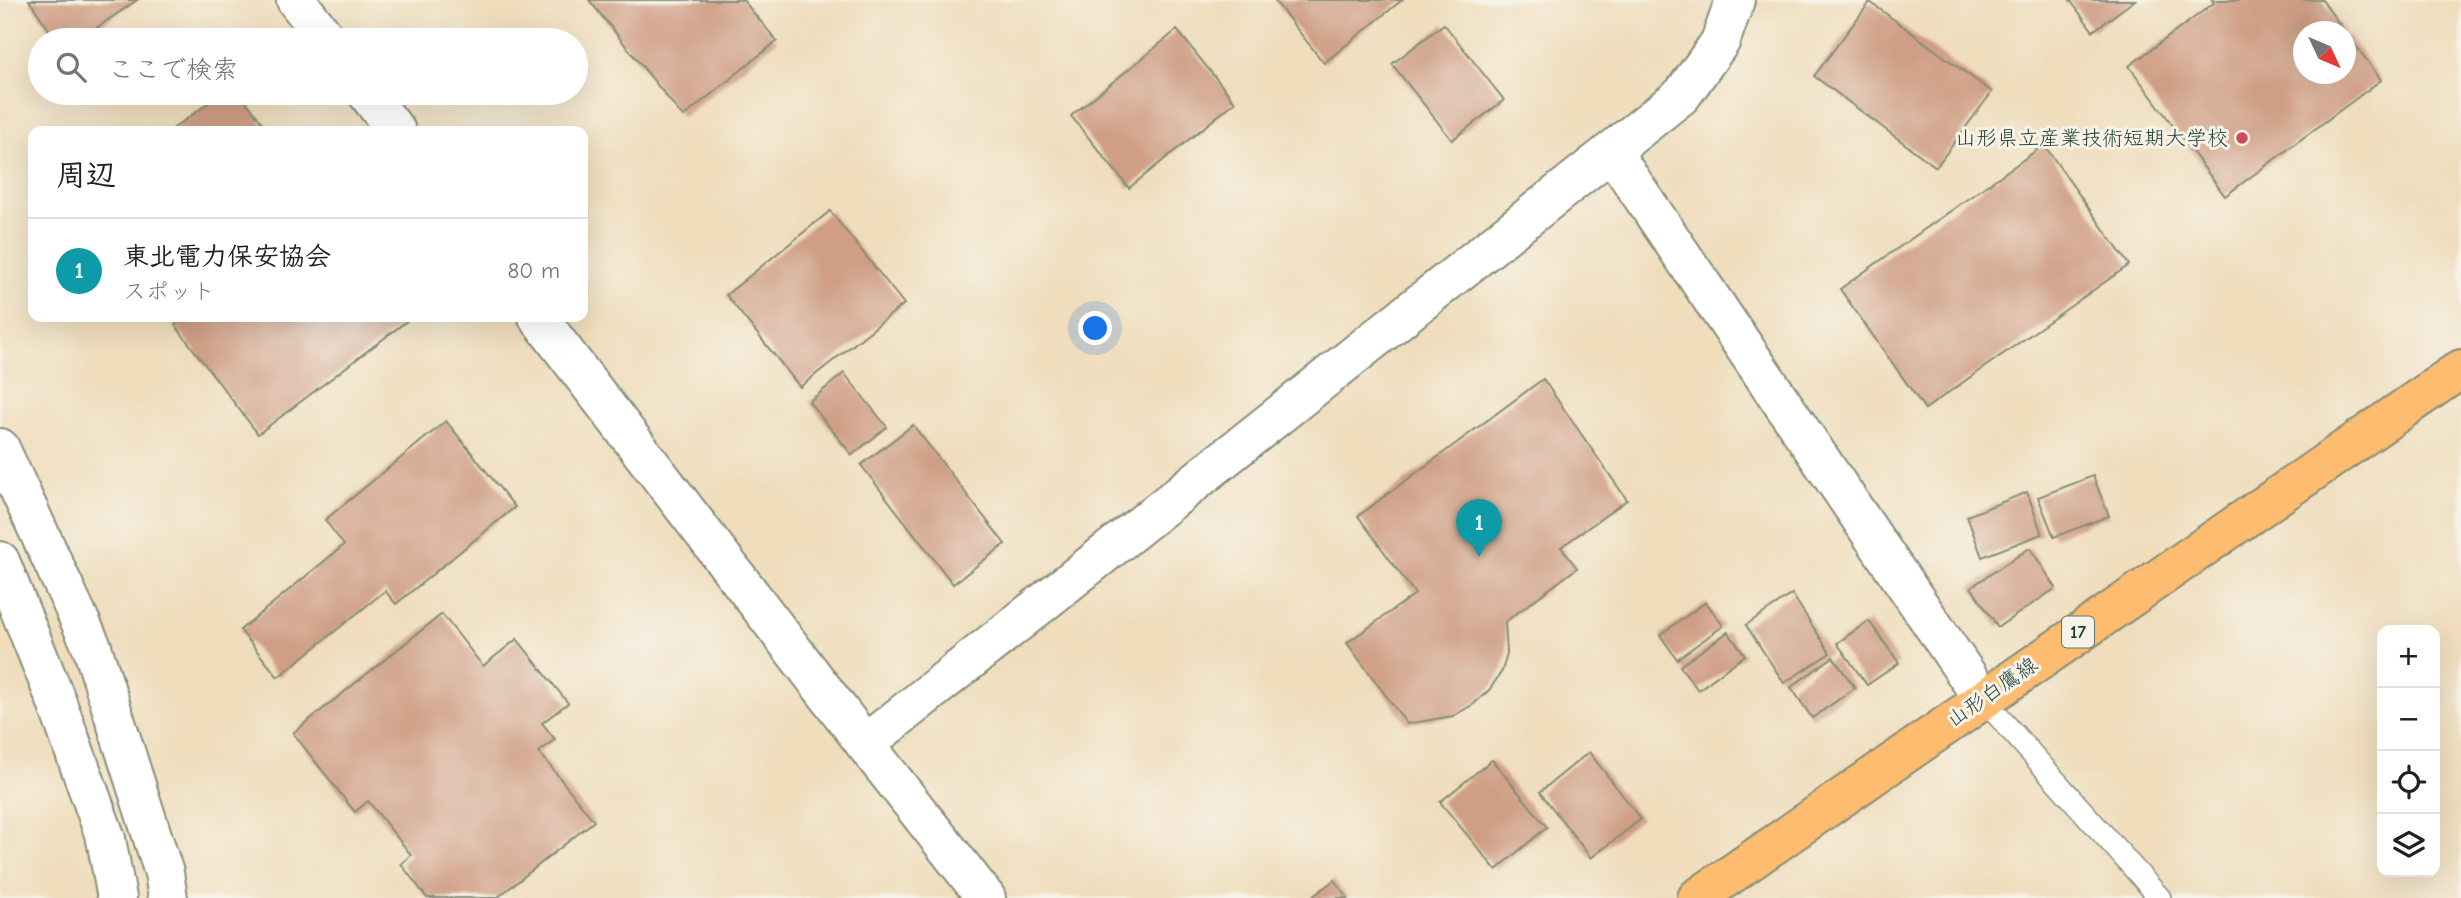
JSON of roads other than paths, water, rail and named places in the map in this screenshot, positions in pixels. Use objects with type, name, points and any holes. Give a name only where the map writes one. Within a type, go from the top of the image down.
[{"type":"main road","name":"山形白鷹線","points":[[1697,898],[2461,369]]},
{"type":"street","points":[[296,0],[318,28]]},
{"type":"street","points":[[864,744],[1682,95],[1720,42],[1735,0]]},
{"type":"street","points":[[376,105],[392,126]]},
{"type":"street","points":[[1612,152],[1983,698]]},
{"type":"street","points":[[542,322],[864,744],[986,898]]},
{"type":"street","points":[[0,448],[92,647],[164,873],[168,898]]},
{"type":"street","points":[[0,561],[56,700],[106,838],[117,898]]},
{"type":"lane","points":[[1983,698],[2160,898]]},
{"type":"place","name":"山形県立産業技術短期大学校","points":[[2242,138]]},
{"type":"place","name":"東北電力保安協会","points":[[1479,557]]}]
